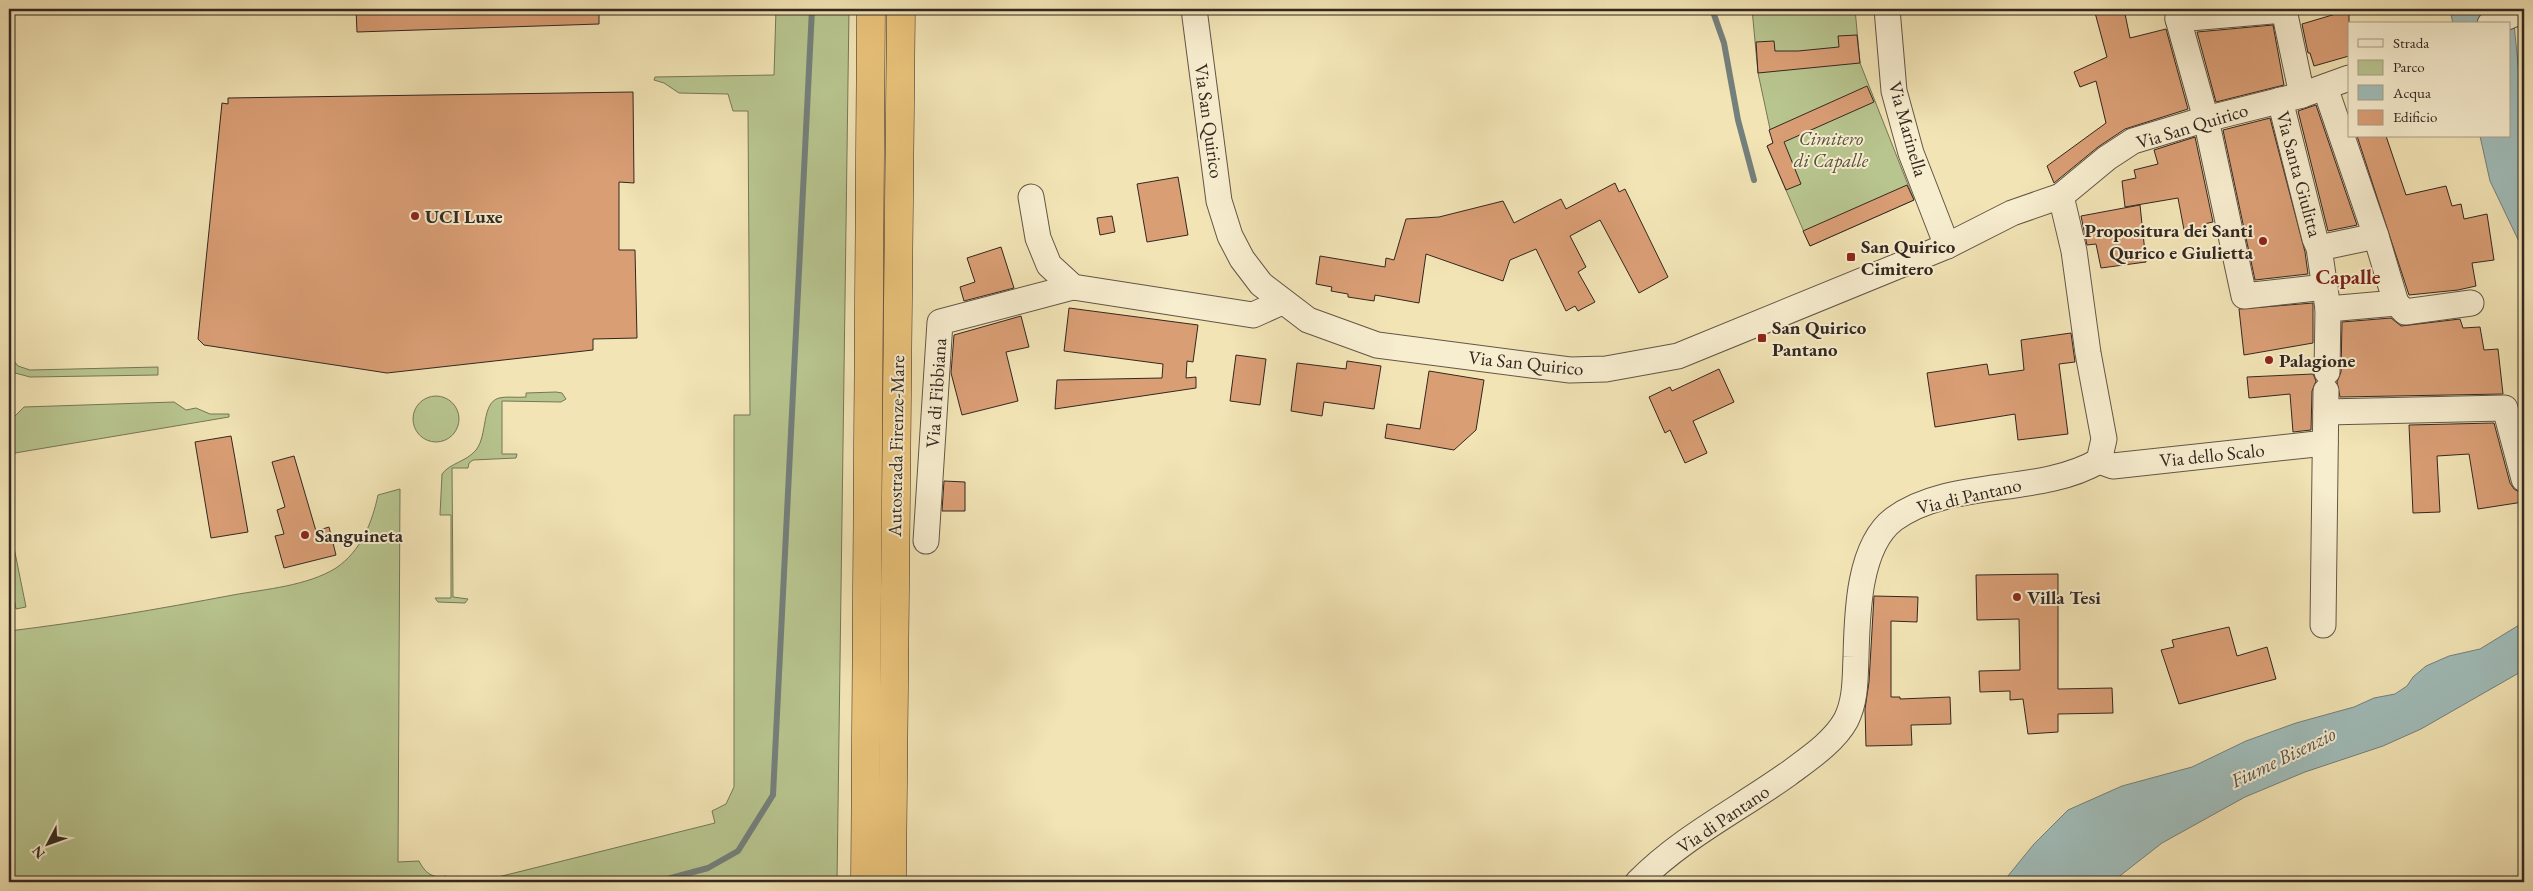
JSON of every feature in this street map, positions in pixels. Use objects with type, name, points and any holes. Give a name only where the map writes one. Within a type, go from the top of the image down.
[{"type":"highway","name":"Autostrada Firenze-Mare","points":[[865,878],[871,9]]},
{"type":"highway","name":"Autostrada Firenze-Mare","points":[[892,882],[901,9]]},
{"type":"street","name":"Via San Quirico","points":[[1194,9],[1219,201],[1230,236],[1242,259],[1261,284],[1282,302],[1308,320],[1377,345],[1570,370],[1606,369],[1678,356],[1947,246],[2012,213],[2061,196],[2107,158],[2133,142],[2206,119],[2325,87],[2348,78]]},
{"type":"street","name":"Via Marinella","points":[[1887,9],[1894,91],[1911,153],[1947,246]]},
{"type":"street","name":"Via Santa Giulitta","points":[[2178,14],[2284,10],[2298,177],[2314,239],[2319,248],[2327,298]]},
{"type":"street","points":[[2495,22],[2524,10]]},
{"type":"street","points":[[2178,14],[2206,119],[2244,296],[2327,298],[2396,303]]},
{"type":"street","points":[[2325,87],[2376,236],[2396,303],[2405,312],[2471,303]]},
{"type":"street","points":[[2061,196],[2074,251],[2088,352],[2104,440],[2099,461]]},
{"type":"street","points":[[1032,197],[1038,238],[1049,266],[1073,287],[1253,315],[1282,302]]},
{"type":"street","points":[[2319,248],[2376,236]]},
{"type":"street","name":"Via di Fibbiana","points":[[926,541],[940,322],[1073,287]]},
{"type":"street","points":[[2322,625],[2327,298]]},
{"type":"street","points":[[2326,392],[2505,408],[2524,479]]},
{"type":"street","name":"Via dello Scalo","points":[[2099,461],[2113,466],[2325,442]]},
{"type":"street","name":"Via di Pantano","points":[[1638,882],[1688,841],[1752,800],[1810,758],[1831,739],[1845,720],[1854,696],[1857,625],[1865,568],[1878,536],[1892,520],[1913,506],[1941,498],[2071,474],[2099,461]]},
{"type":"green space","points":[[776,9],[849,9],[837,882],[478,882],[715,823],[712,811],[726,804],[734,787],[734,415],[750,415],[748,111],[733,111],[728,94],[679,93],[664,83],[654,80],[655,77],[774,75]]},
{"type":"green space","name":"Cimitero di Capalle","points":[[1752,9],[1855,9],[1860,63],[1914,200],[1810,246],[1767,146],[1773,143],[1758,73]]},
{"type":"green space","points":[[9,355],[18,366],[30,370],[158,367],[158,375],[30,377],[15,373],[9,368]]},
{"type":"green space","points":[[526,393],[562,393],[566,399],[561,402],[502,401],[502,454],[517,454],[516,458],[473,460],[469,463],[468,468],[452,468],[453,597],[468,599],[465,603],[438,602],[435,598],[451,598],[451,515],[440,515],[442,474],[449,467],[468,457],[476,450],[480,444],[487,413],[493,401],[502,397],[526,397]]},
{"type":"green space","points":[[436,396],[449,400],[455,406],[459,419],[455,432],[449,438],[436,442],[423,438],[417,432],[413,419],[417,406],[423,400]]},
{"type":"green space","points":[[174,402],[186,410],[196,408],[210,414],[229,414],[229,417],[9,454],[9,422],[24,407]]},
{"type":"green space","points":[[400,489],[398,862],[419,861],[430,874],[437,877],[446,876],[448,882],[9,882],[9,631],[149,610],[286,586],[312,579],[336,568],[359,545],[369,526],[378,495]]},
{"type":"green space","points":[[9,523],[26,607],[16,609],[9,571]]},
{"type":"water","points":[[2450,9],[2510,9],[2514,24],[2524,125],[2524,252],[2490,181],[2480,138],[2510,138],[2510,22],[2453,22]]},
{"type":"water","name":"Fiume Bisenzio","points":[[2524,622],[2524,670],[2421,729],[2383,746],[2305,772],[2245,797],[2162,843],[2112,882],[2003,882],[2034,844],[2068,810],[2122,786],[2192,767],[2246,741],[2296,723],[2354,707],[2374,698],[2395,694],[2407,686],[2413,677],[2426,666],[2449,656],[2480,649]]},
{"type":"building","points":[[356,9],[599,9],[599,24],[357,32]]},
{"type":"building","points":[[2094,9],[2124,9],[2130,38],[2166,29],[2188,109],[2125,129],[2098,147],[2054,183],[2047,166],[2106,123],[2096,81],[2080,87],[2074,72],[2107,57]]},
{"type":"building","points":[[2349,10],[2348,56],[2314,66],[2310,53],[2308,53],[2302,24]]},
{"type":"building","points":[[2273,25],[2284,85],[2216,102],[2197,32]]},
{"type":"building","points":[[1857,35],[1860,63],[1758,73],[1756,42],[1774,41],[1775,51],[1798,51],[1839,47],[1838,36]]},
{"type":"building","points":[[1867,86],[1874,102],[1784,142],[1801,184],[1786,190],[1767,146],[1773,143],[1769,130]]},
{"type":"building","name":"UCI Luxe","points":[[633,92],[634,183],[619,182],[619,250],[635,250],[637,338],[593,339],[593,350],[387,373],[204,345],[198,339],[222,103],[228,104],[228,98]]},
{"type":"building","points":[[2316,105],[2357,225],[2328,231],[2298,111]]},
{"type":"building","points":[[2270,118],[2305,252],[2308,274],[2255,280],[2223,130]]},
{"type":"building","points":[[2195,137],[2213,222],[2204,224],[2206,231],[2185,235],[2178,198],[2125,207],[2122,181],[2136,178],[2134,170],[2158,164],[2154,150]]},
{"type":"building","points":[[2358,138],[2387,138],[2406,195],[2446,186],[2452,206],[2461,204],[2464,219],[2487,214],[2494,260],[2472,263],[2476,286],[2458,290],[2409,295]]},
{"type":"building","points":[[1178,177],[1188,235],[1147,242],[1137,184]]},
{"type":"building","points":[[1615,183],[1619,192],[1625,189],[1668,277],[1639,293],[1600,220],[1570,236],[1586,267],[1578,272],[1595,302],[1578,311],[1575,306],[1566,311],[1536,249],[1510,260],[1503,281],[1426,254],[1419,303],[1375,295],[1374,301],[1348,297],[1348,294],[1331,291],[1332,287],[1316,284],[1320,256],[1385,267],[1386,258],[1394,260],[1406,219],[1439,217],[1503,201],[1514,223],[1561,199],[1566,209]]},
{"type":"building","points":[[1907,185],[1914,200],[1810,246],[1803,231]]},
{"type":"building","points":[[2140,205],[2146,262],[2101,268],[2096,244],[2087,245],[2081,216]]},
{"type":"building","points":[[1112,216],[1115,232],[1100,235],[1097,218]]},
{"type":"building","points":[[1001,247],[1014,288],[964,301],[960,287],[975,282],[967,258]]},
{"type":"building","points":[[2313,303],[2313,343],[2244,355],[2239,309]]},
{"type":"building","points":[[1069,308],[1198,325],[1193,362],[1187,361],[1186,378],[1196,377],[1196,388],[1055,409],[1057,380],[1162,378],[1163,364],[1064,351]]},
{"type":"building","points":[[1021,316],[1029,347],[1006,352],[1018,401],[962,415],[951,373],[954,335]]},
{"type":"building","points":[[2391,318],[2401,326],[2460,319],[2463,328],[2480,327],[2484,350],[2498,349],[2503,394],[2340,397],[2337,382],[2341,372],[2342,322]]},
{"type":"building","points":[[2071,333],[2075,362],[2059,364],[2068,434],[2018,440],[2015,414],[1935,427],[1927,373],[1987,364],[1989,375],[2024,370],[2021,340]]},
{"type":"building","points":[[1236,355],[1266,359],[1260,405],[1230,401]]},
{"type":"building","points":[[1347,361],[1381,366],[1374,409],[1324,402],[1322,416],[1291,411],[1297,363],[1346,369]]},
{"type":"building","points":[[1719,369],[1734,402],[1693,421],[1707,453],[1685,463],[1670,430],[1665,433],[1649,397],[1670,387],[1672,391]]},
{"type":"building","points":[[1429,371],[1484,380],[1476,430],[1454,450],[1385,438],[1387,424],[1420,429]]},
{"type":"building","points":[[2313,374],[2316,381],[2312,391],[2311,430],[2293,432],[2290,394],[2249,398],[2247,377]]},
{"type":"building","points":[[2494,423],[2510,483],[2514,489],[2521,493],[2523,502],[2478,509],[2469,454],[2437,456],[2440,512],[2413,513],[2409,425]]},
{"type":"building","points":[[231,436],[248,532],[211,538],[195,442]]},
{"type":"building","name":"Sanguineta","points":[[294,456],[316,531],[329,527],[336,555],[284,568],[275,536],[284,534],[277,510],[285,507],[272,462]]},
{"type":"building","points":[[944,481],[965,482],[965,511],[942,511]]},
{"type":"building","points":[[2058,574],[2058,689],[2112,688],[2113,713],[2058,714],[2058,732],[2028,734],[2023,699],[2010,700],[2010,691],[1980,692],[1979,671],[2020,670],[2019,619],[1977,620],[1976,575]]},
{"type":"building","points":[[1874,596],[1918,597],[1917,622],[1891,621],[1891,697],[1900,697],[1900,699],[1950,697],[1951,724],[1911,725],[1912,745],[1866,746],[1865,709],[1869,682]]},
{"type":"building","points":[[2229,627],[2237,656],[2267,647],[2276,679],[2179,704],[2161,650],[2174,647],[2172,640]]},
{"type":"waterway","points":[[656,882],[708,868],[738,851],[773,795],[812,9]]},
{"type":"waterway","points":[[1712,9],[1724,43],[1738,120],[1754,180]]},
{"type":"place","name":"UCI Luxe","points":[[415,216]]},
{"type":"place","name":"Propositura dei Santi Qurico e Giulietta","points":[[2263,241]]},
{"type":"place","name":"San Quirico Cimitero","points":[[1851,257]]},
{"type":"place","name":"San Quirico Pantano","points":[[1762,338]]},
{"type":"place","name":"Palagione","points":[[2269,360]]},
{"type":"place","name":"Sanguineta","points":[[305,535]]},
{"type":"place","name":"Villa Tesi","points":[[2017,597]]},
{"type":"district","name":"Capalle","points":[[2348,276]]}]
